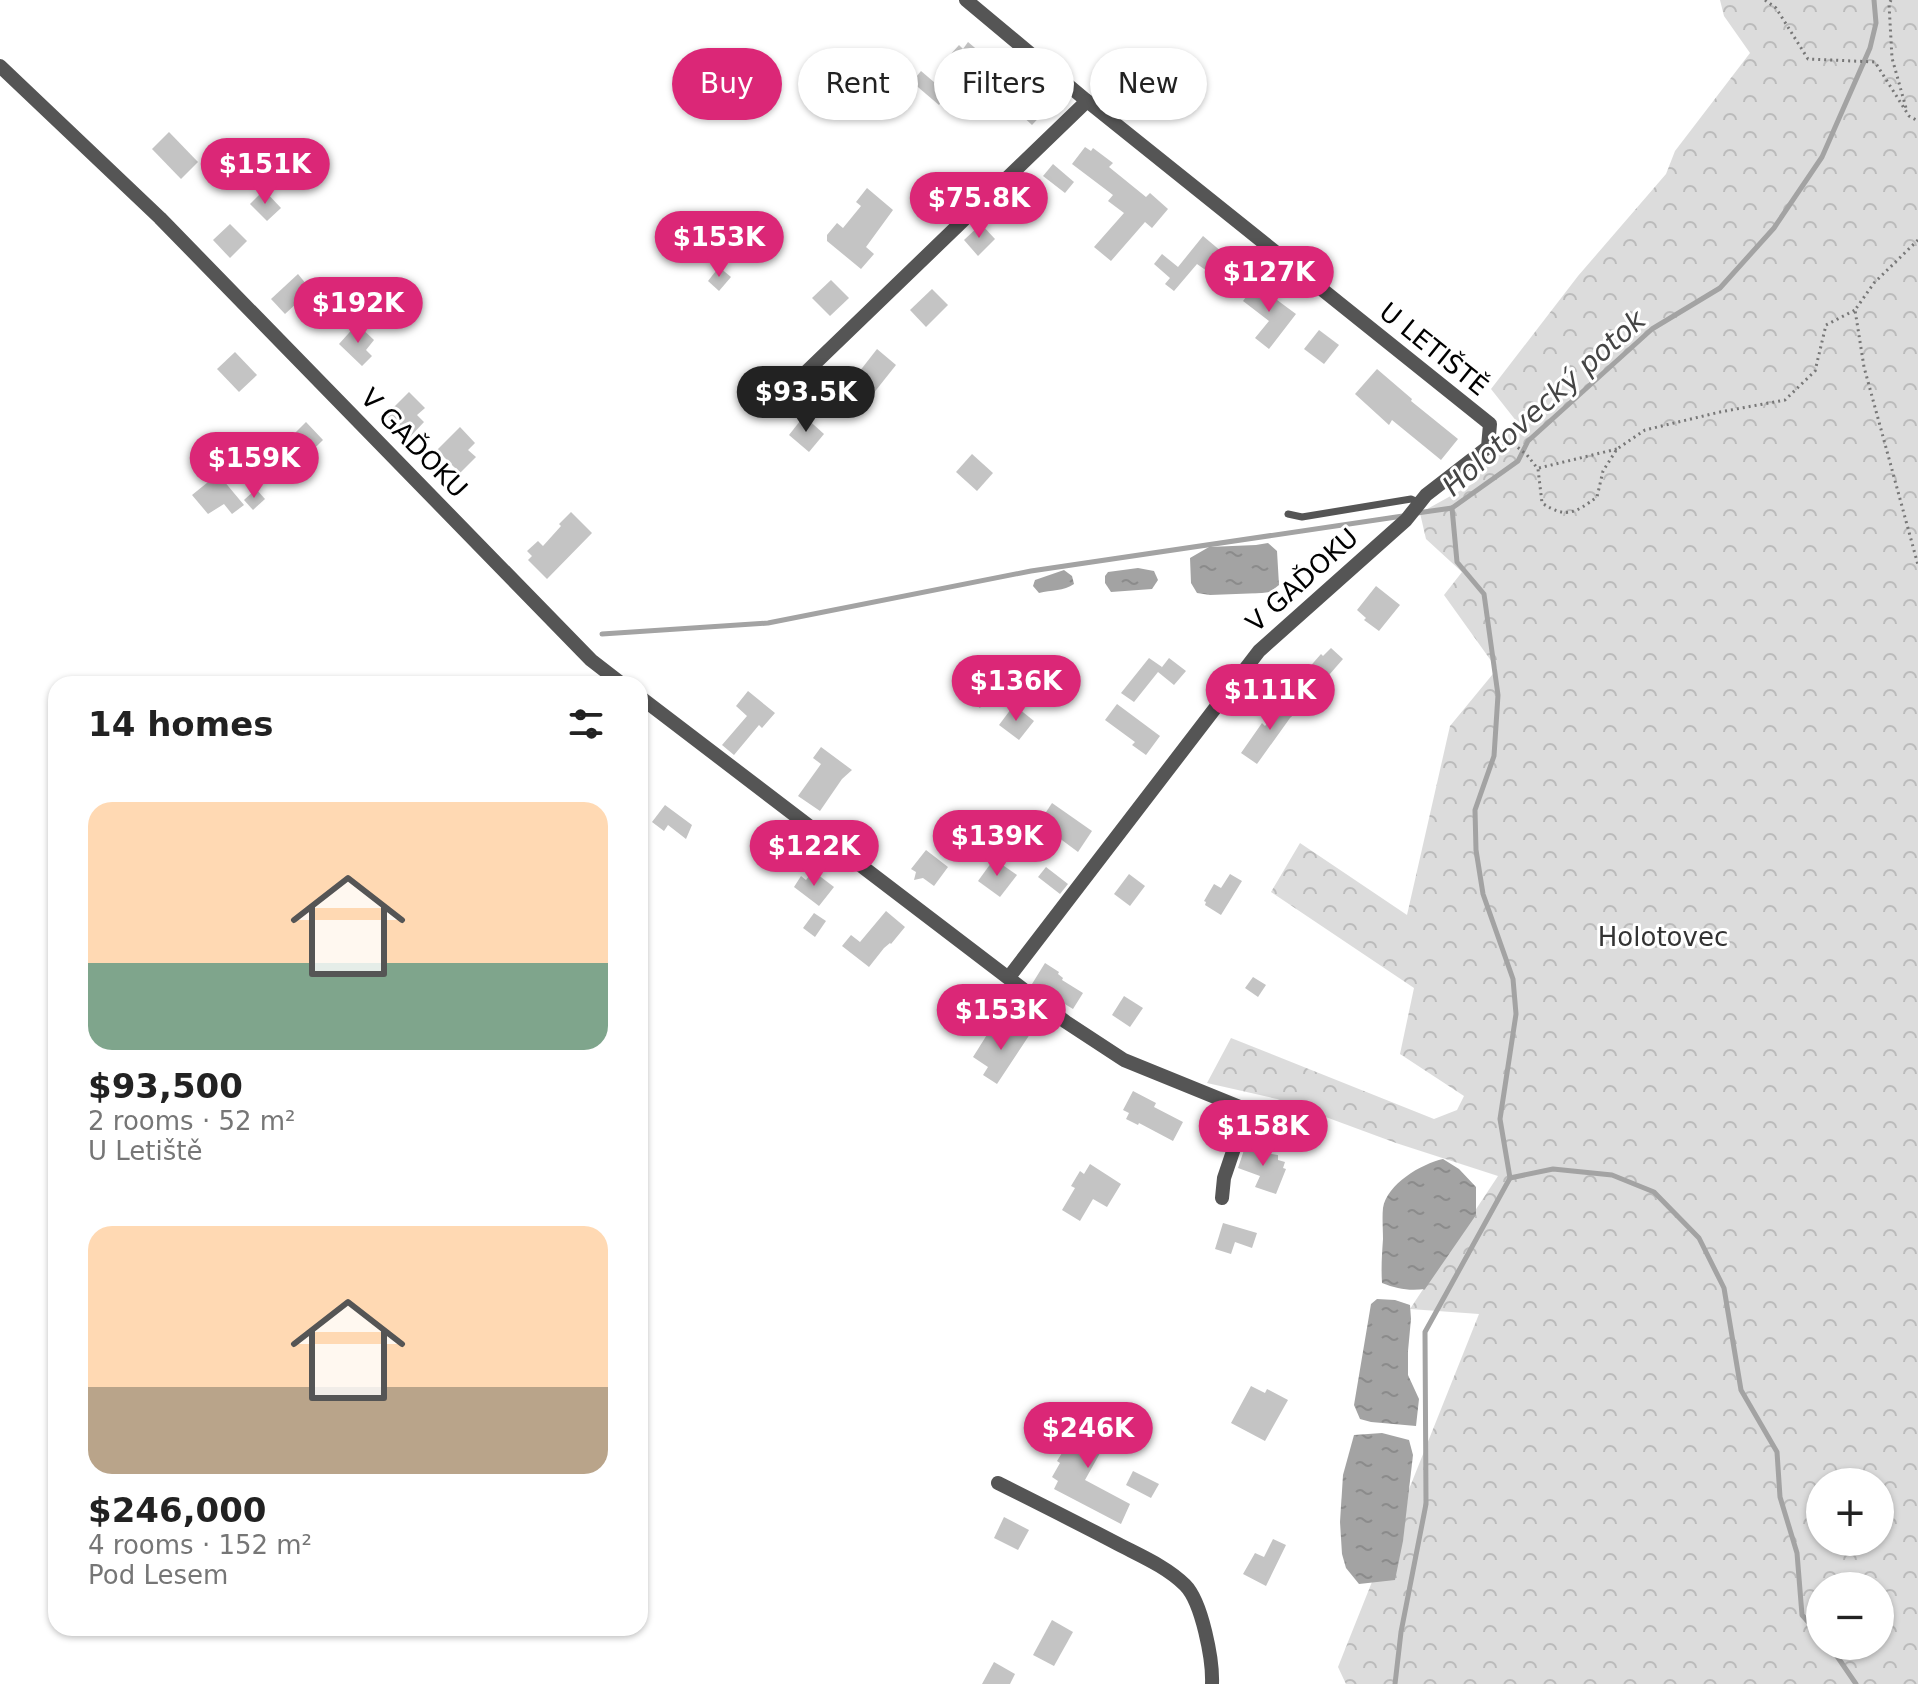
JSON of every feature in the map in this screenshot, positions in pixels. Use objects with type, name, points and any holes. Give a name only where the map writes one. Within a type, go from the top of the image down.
[{"type":"street","name":"U LETIŠTĚ","points":[[966,0],[1087,101],[1490,424]]},
{"type":"street","name":"V GAĎOKU","points":[[0,66],[160,218],[591,660],[612,676]]},
{"type":"street","points":[[804,374],[1087,101]]},
{"type":"street","name":"V GAĎOKU","points":[[1009,977],[1259,651],[1406,520],[1426,495],[1488,447],[1490,424]]},
{"type":"street","points":[[648,703],[1066,1022],[1124,1060],[1247,1110],[1224,1178],[1222,1198]]},
{"type":"street","points":[[998,1483],[1162,1567],[1187,1587],[1199,1610],[1206,1634],[1212,1684]]},
{"type":"lane","points":[[1288,514],[1302,517],[1411,499],[1420,503]]},
{"type":"path","points":[[1765,0],[1776,8],[1808,59],[1875,62],[1909,116],[1918,121]]},
{"type":"path","points":[[1891,0],[1892,58],[1909,116]]},
{"type":"path","points":[[1538,469],[1617,449],[1645,430],[1785,400],[1815,371],[1826,325],[1855,310],[1874,283],[1918,240]]},
{"type":"path","points":[[1855,310],[1864,367],[1918,565]]},
{"type":"path","points":[[1490,424],[1527,455],[1538,469],[1542,503],[1557,513],[1577,512],[1597,497],[1603,471],[1617,449]]},
{"type":"green space","name":"Holotovec","points":[[1720,0],[1918,0],[1918,1684],[1346,1684],[1338,1667],[1479,1314],[1410,1309],[1498,1176],[1277,1099],[1207,1083],[1231,1038],[1434,1119],[1457,1110],[1464,1096],[1400,1054],[1414,988],[1271,892],[1300,843],[1407,915],[1450,726],[1497,669],[1444,595],[1462,572],[1426,539],[1420,513],[1474,483],[1517,422],[1491,389],[1578,276],[1666,174],[1675,151],[1750,53],[1724,16]]},
{"type":"water","points":[[1268,543],[1277,551],[1279,585],[1270,592],[1197,593],[1191,583],[1190,558],[1209,547]]},
{"type":"water","points":[[1138,568],[1154,571],[1158,580],[1152,589],[1111,592],[1105,583],[1108,572]]},
{"type":"water","points":[[1064,570],[1072,576],[1074,584],[1039,593],[1033,586],[1035,580]]},
{"type":"water","points":[[1443,1159],[1459,1169],[1476,1187],[1476,1215],[1425,1289],[1403,1289],[1382,1283],[1383,1208],[1386,1199],[1406,1176]]},
{"type":"water","points":[[1377,1299],[1410,1305],[1408,1375],[1419,1399],[1416,1426],[1360,1419],[1354,1405],[1371,1304]]},
{"type":"water","points":[[1382,1433],[1409,1440],[1413,1455],[1403,1541],[1395,1580],[1359,1584],[1346,1568],[1342,1554],[1340,1522],[1343,1475],[1354,1435]]},
{"type":"building","points":[[921,71],[934,82],[934,101],[918,87]]},
{"type":"building","points":[[169,132],[198,162],[181,179],[152,149]]},
{"type":"building","points":[[1085,147],[1091,151],[1093,148],[1113,163],[1109,167],[1146,197],[1150,193],[1168,209],[1152,228],[1145,222],[1111,261],[1094,247],[1124,213],[1108,201],[1113,195],[1072,164]]},
{"type":"building","points":[[1053,164],[1074,182],[1065,193],[1043,176]]},
{"type":"building","points":[[867,188],[893,210],[866,247],[874,254],[861,269],[827,241],[827,235],[837,223],[843,228],[861,206],[856,202]]},
{"type":"building","points":[[264,190],[281,208],[267,221],[250,204]]},
{"type":"building","points":[[230,224],[247,241],[230,258],[213,240]]},
{"type":"building","points":[[981,224],[995,239],[978,256],[964,240]]},
{"type":"building","points":[[1203,236],[1222,252],[1207,271],[1197,264],[1174,291],[1165,284],[1170,278],[1154,264],[1162,254],[1178,267]]},
{"type":"building","points":[[719,267],[731,277],[719,291],[708,281]]},
{"type":"building","points":[[298,274],[311,290],[285,314],[271,299]]},
{"type":"building","points":[[831,280],[849,298],[830,316],[812,298]]},
{"type":"building","points":[[1258,281],[1296,314],[1269,349],[1255,338],[1269,321],[1243,301]]},
{"type":"building","points":[[932,289],[948,305],[926,327],[910,310]]},
{"type":"building","points":[[357,324],[374,340],[366,350],[372,356],[362,366],[339,344]]},
{"type":"building","points":[[1319,330],[1339,345],[1324,364],[1304,349]]},
{"type":"building","points":[[877,349],[896,365],[857,414],[838,399]]},
{"type":"building","points":[[235,352],[257,375],[239,392],[217,369]]},
{"type":"building","points":[[1377,369],[1458,439],[1441,460],[1392,420],[1389,425],[1355,394]]},
{"type":"building","points":[[409,392],[425,408],[417,415],[424,422],[409,438],[386,415]]},
{"type":"building","points":[[804,416],[824,434],[809,452],[789,435]]},
{"type":"building","points":[[306,422],[323,440],[284,478],[269,464],[292,442],[289,439]]},
{"type":"building","points":[[460,427],[475,443],[468,450],[476,457],[460,473],[437,450]]},
{"type":"building","points":[[972,454],[993,473],[977,491],[956,472]]},
{"type":"building","points":[[218,474],[244,505],[232,514],[224,504],[208,514],[192,495]]},
{"type":"building","points":[[256,489],[265,499],[253,510],[244,500]]},
{"type":"building","points":[[571,512],[592,533],[547,579],[528,560],[532,556],[527,551],[538,541],[543,546]]},
{"type":"building","points":[[1376,586],[1400,605],[1379,631],[1364,620],[1366,618],[1357,610]]},
{"type":"building","points":[[1331,648],[1343,659],[1322,683],[1307,670]]},
{"type":"building","points":[[1149,658],[1162,667],[1159,671],[1169,658],[1186,671],[1174,685],[1158,672],[1134,702],[1121,693]]},
{"type":"building","points":[[981,680],[994,689],[980,708],[968,699]]},
{"type":"building","points":[[748,691],[775,713],[762,728],[759,725],[734,755],[722,745],[747,716],[736,706]]},
{"type":"building","points":[[1290,697],[1302,707],[1290,718],[1257,764],[1241,753],[1262,723],[1265,726]]},
{"type":"building","points":[[1117,704],[1160,736],[1146,755],[1132,745],[1135,742],[1105,720]]},
{"type":"building","points":[[1014,705],[1034,721],[1019,740],[999,725]]},
{"type":"building","points":[[821,747],[852,770],[820,811],[798,796],[821,764],[813,758]]},
{"type":"building","points":[[1052,803],[1092,831],[1078,852],[1039,823]]},
{"type":"building","points":[[665,805],[692,825],[686,839],[668,825],[664,831],[652,822]]},
{"type":"building","points":[[926,850],[948,867],[934,886],[923,878],[914,880],[916,872],[911,869]]},
{"type":"building","points":[[994,859],[1017,875],[1000,897],[978,881]]},
{"type":"building","points":[[1046,867],[1068,884],[1060,894],[1038,877]]},
{"type":"building","points":[[813,871],[834,887],[819,906],[794,887],[801,876],[806,880]]},
{"type":"building","points":[[1129,874],[1145,886],[1130,906],[1114,894]]},
{"type":"building","points":[[1230,874],[1242,881],[1221,915],[1205,905],[1204,901],[1214,884],[1221,888]]},
{"type":"building","points":[[886,911],[905,927],[869,967],[842,946],[851,935],[860,942]]},
{"type":"building","points":[[814,913],[826,921],[815,937],[803,928]]},
{"type":"building","points":[[1045,963],[1059,972],[1062,980],[1083,993],[1073,1009],[1032,984]]},
{"type":"building","points":[[1253,977],[1266,985],[1258,997],[1245,988]]},
{"type":"building","points":[[1124,996],[1143,1008],[1130,1027],[1112,1015]]},
{"type":"building","points":[[1018,1023],[1032,1031],[997,1084],[983,1075],[988,1067],[973,1057],[990,1030],[1007,1040]]},
{"type":"building","points":[[1133,1091],[1156,1103],[1154,1107],[1183,1122],[1173,1141],[1126,1119],[1129,1113],[1123,1110]]},
{"type":"building","points":[[1247,1141],[1256,1145],[1254,1151],[1278,1155],[1278,1160],[1285,1162],[1283,1168],[1286,1169],[1276,1194],[1255,1187],[1260,1176],[1238,1168]]},
{"type":"building","points":[[1090,1164],[1121,1184],[1107,1207],[1093,1199],[1080,1221],[1062,1210],[1075,1188],[1071,1186],[1080,1171],[1084,1174]]},
{"type":"building","points":[[1223,1223],[1257,1233],[1252,1248],[1235,1242],[1231,1254],[1215,1249]]},
{"type":"building","points":[[1251,1386],[1265,1393],[1267,1389],[1288,1400],[1265,1441],[1231,1423]]},
{"type":"building","points":[[1086,1415],[1114,1428],[1085,1480],[1130,1504],[1121,1524],[1054,1489],[1058,1481],[1052,1477],[1060,1463],[1057,1461]]},
{"type":"building","points":[[1133,1471],[1159,1484],[1151,1498],[1126,1485]]},
{"type":"building","points":[[1004,1517],[1029,1530],[1018,1550],[994,1538]]},
{"type":"building","points":[[1273,1539],[1286,1545],[1266,1586],[1243,1574],[1255,1553],[1264,1557]]},
{"type":"building","points":[[1052,1620],[1073,1632],[1054,1666],[1033,1655]]},
{"type":"building","points":[[994,1662],[1015,1674],[1010,1684],[982,1684]]},
{"type":"waterway","name":"Holotovecký potok","points":[[1395,1684],[1401,1632],[1426,1504],[1425,1332],[1510,1178],[1500,1119],[1516,1014],[1513,979],[1483,894],[1476,850],[1475,810],[1494,756],[1498,695],[1484,594],[1457,562],[1452,508],[1518,461],[1528,441],[1652,329],[1720,288],[1774,228],[1822,157],[1870,48],[1876,23],[1874,0]]},
{"type":"waterway","points":[[1417,513],[1452,508]]},
{"type":"waterway","points":[[602,634],[768,623],[1031,571],[1403,516]]},
{"type":"waterway","points":[[1510,1178],[1553,1169],[1612,1175],[1654,1192],[1699,1238],[1724,1288],[1741,1390],[1777,1452],[1780,1497],[1797,1553],[1802,1615],[1806,1619]]},
{"type":"waterway","points":[[1840,1660],[1856,1684]]}]
